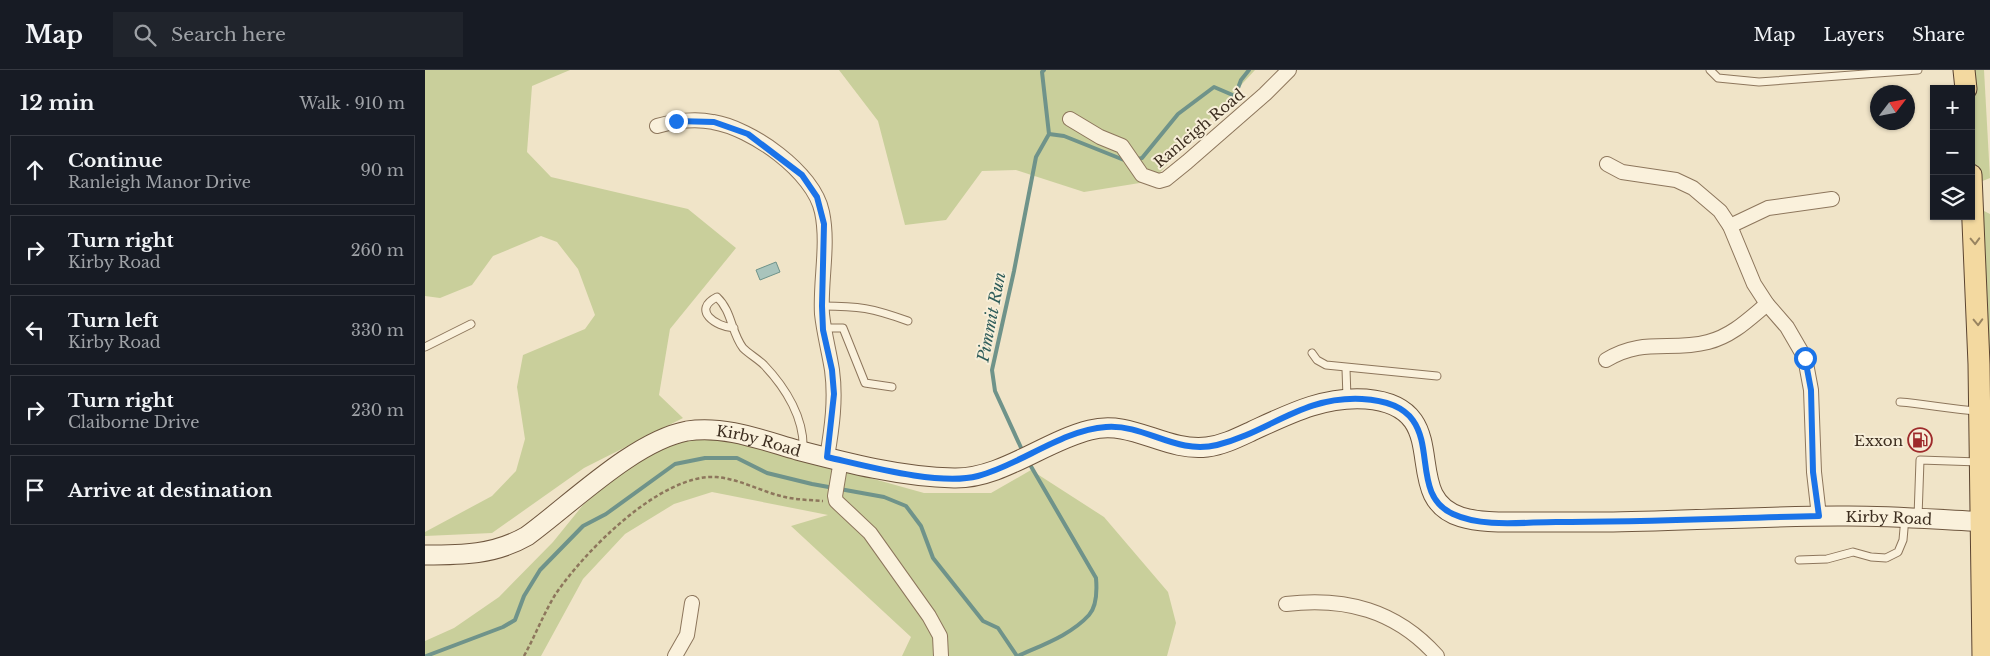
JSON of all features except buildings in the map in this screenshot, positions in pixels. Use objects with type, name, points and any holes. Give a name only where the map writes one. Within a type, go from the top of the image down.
[{"type":"main road","points":[[1964,70],[1966,85]]},
{"type":"main road","points":[[1975,184],[1981,198],[1980,462],[1985,522],[1983,656]]},
{"type":"main road","name":"Kirby Road","points":[[425,555],[473,555],[492,552],[510,545],[527,536],[643,450],[678,433],[697,430],[721,430],[803,451],[836,462],[954,478],[978,476],[1078,433],[1107,427],[1132,429],[1179,446],[1196,448],[1214,446],[1307,406],[1347,399],[1384,402],[1410,416],[1423,439],[1427,476],[1432,494],[1448,512],[1463,518],[1485,521],[1587,522],[1819,516],[1911,517],[1985,522]]},
{"type":"street","name":"Ranleigh Road","points":[[1070,119],[1106,140],[1122,146],[1142,175],[1152,180],[1167,179],[1265,94],[1289,70]]},
{"type":"street","points":[[657,126],[695,120],[731,126],[748,134],[802,175],[817,197],[822,211],[823,328],[834,394],[837,500],[871,533],[929,616],[939,636],[941,656]]},
{"type":"street","points":[[1607,164],[1623,172],[1676,180],[1693,188],[1720,210],[1730,226],[1747,270],[1767,304],[1787,326],[1797,342],[1809,375],[1813,472],[1819,516]]},
{"type":"street","points":[[1730,226],[1769,208],[1831,199]]},
{"type":"street","points":[[1606,360],[1632,347],[1692,345],[1709,342],[1742,325],[1767,304]]},
{"type":"street","points":[[1285,604],[1333,602],[1376,612],[1413,633],[1437,656]]},
{"type":"street","points":[[675,656],[687,635],[692,603]]},
{"type":"lane","points":[[1710,70],[1718,78],[1759,82],[1918,70]]},
{"type":"lane","points":[[734,328],[723,328],[713,322],[705,312],[706,305],[710,300],[717,297],[723,302],[743,348],[763,364],[782,386],[799,419],[804,436],[803,451]]},
{"type":"lane","points":[[822,306],[874,308],[908,321]]},
{"type":"lane","points":[[425,347],[471,324]]},
{"type":"lane","points":[[823,328],[843,328],[865,383],[892,387]]},
{"type":"lane","points":[[1313,352],[1317,360],[1326,365],[1346,369],[1437,376]]},
{"type":"lane","points":[[1346,369],[1347,399]]},
{"type":"lane","points":[[1900,402],[1938,405],[1947,409],[1980,411]]},
{"type":"lane","points":[[1799,560],[1827,559],[1853,552],[1871,558],[1887,558],[1898,552],[1911,517],[1920,460],[1980,462]]},
{"type":"path","points":[[524,656],[543,616],[557,594],[596,545],[628,516],[661,494],[685,482],[715,477],[743,483],[785,497],[837,500]]},
{"type":"green space","points":[[425,70],[570,70],[532,86],[527,152],[551,177],[688,209],[736,248],[670,329],[659,395],[683,418],[584,468],[492,533],[425,536],[425,532],[492,496],[516,471],[525,439],[517,387],[523,355],[585,329],[595,315],[578,269],[557,242],[541,236],[493,256],[472,285],[440,298],[425,296]]},
{"type":"green space","points":[[839,70],[1255,70],[1152,181],[1084,192],[1016,170],[982,171],[946,220],[905,225],[878,121]]},
{"type":"green space","points":[[1968,70],[1984,70],[1990,178],[1980,182],[1976,178],[1975,164],[1975,85],[1969,85]]},
{"type":"green space","points":[[1984,211],[1990,214],[1990,499],[1981,212]]},
{"type":"green space","points":[[731,439],[924,493],[991,493],[1031,470],[1104,517],[1168,592],[1176,623],[1167,656],[902,656],[911,637],[791,526],[828,515],[712,492],[674,504],[625,534],[583,579],[541,656],[425,656],[425,641],[454,628],[499,597],[553,542],[583,505],[639,457],[673,440]]},
{"type":"water","points":[[776,262],[780,272],[760,280],[756,270]]},
{"type":"waterway","name":"Pimmit Run","points":[[1023,452],[995,391],[992,370],[1014,271],[1036,157],[1049,134],[1042,72],[1044,70]]},
{"type":"waterway","points":[[1138,159],[1142,158],[1178,114],[1214,87],[1235,96],[1241,80],[1249,70]]},
{"type":"waterway","points":[[1049,134],[1064,136],[1124,160]]},
{"type":"waterway","points":[[426,656],[503,627],[515,620],[524,596],[540,570],[583,526],[606,514],[675,464],[705,458],[737,458],[767,473],[812,484],[884,497],[906,506],[921,526],[933,558],[983,621],[998,628],[1017,656]]},
{"type":"waterway","name":"Pimmit Run","points":[[1018,656],[1056,639],[1082,622],[1092,611],[1096,593],[1096,578],[1029,463]]},
{"type":"place","name":"Exxon","points":[[1920,440]]},
{"type":"route","points":[[676,121],[695,120],[731,126],[748,134],[784,160],[810,183],[822,211],[824,224],[823,330],[832,370],[834,394],[827,457],[880,469],[954,478],[978,476],[1078,433],[1107,427],[1132,429],[1179,446],[1196,448],[1214,446],[1307,406],[1334,400],[1363,399],[1384,402],[1410,416],[1423,439],[1427,476],[1432,494],[1436,501],[1448,512],[1463,518],[1510,522],[1665,522],[1819,516],[1813,472],[1811,390],[1805,358]]}]
